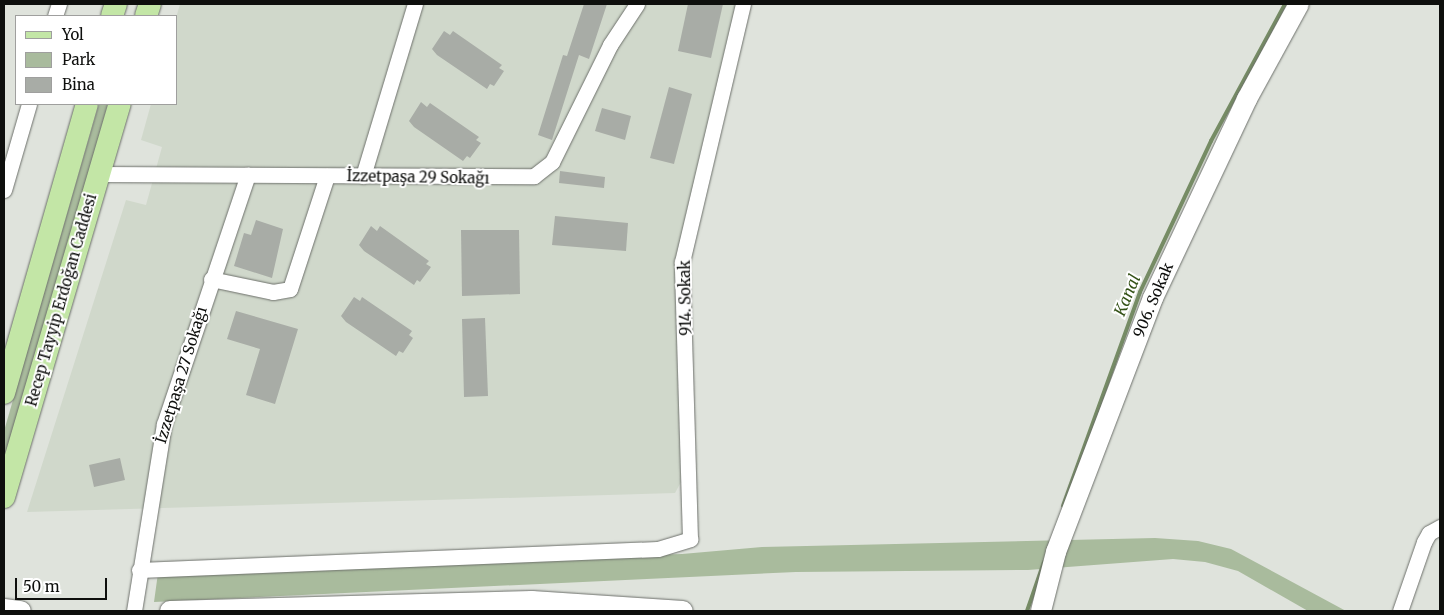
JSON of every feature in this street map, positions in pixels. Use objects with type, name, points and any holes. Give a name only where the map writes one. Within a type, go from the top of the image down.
[{"type":"main road","name":"Recep Tayyip Erdoğan Caddesi","points":[[4,393],[87,105]]},
{"type":"main road","name":"Recep Tayyip Erdoğan Caddesi","points":[[4,497],[120,105]]},
{"type":"street","points":[[363,176],[415,4]]},
{"type":"street","name":"İzzetpaşa 29 Sokağı","points":[[98,174],[524,178],[543,171],[552,162],[610,46],[637,4]]},
{"type":"street","name":"914. Sokak","points":[[139,570],[658,549],[690,539],[682,262],[743,4]]},
{"type":"street","name":"906. Sokak","points":[[1042,611],[1056,552],[1153,298],[1247,99],[1299,4]]},
{"type":"street","points":[[4,190],[7,169],[29,105]]},
{"type":"street","name":"İzzetpaşa 27 Sokağı","points":[[134,611],[139,570],[164,424],[211,279],[248,175]]},
{"type":"street","points":[[211,279],[273,292],[290,289],[327,176]]},
{"type":"street","points":[[1400,611],[1424,542],[1438,528]]},
{"type":"street","points":[[170,611],[532,601],[683,611]]},
{"type":"street","points":[[4,609],[21,611]]},
{"type":"shaded area","points":[[180,4],[737,4],[675,266],[681,482],[675,493],[27,512],[126,200],[146,205],[162,147],[141,140],[151,105],[178,105],[177,15]]},
{"type":"green space","points":[[99,105],[108,105],[4,466],[4,431]]},
{"type":"green space","points":[[1155,538],[1198,541],[1231,549],[1346,611],[1308,611],[1238,571],[1205,562],[1173,559],[1028,570],[796,572],[154,602],[158,573],[682,554],[762,547]]},
{"type":"building","points":[[584,4],[607,4],[589,59],[579,55],[552,140],[538,135],[563,55],[567,56]]},
{"type":"building","points":[[688,4],[723,4],[711,58],[678,51]]},
{"type":"building","points":[[444,31],[450,35],[453,31],[502,65],[499,68],[504,71],[494,86],[490,84],[487,89],[437,55],[432,49]]},
{"type":"building","points":[[669,87],[692,94],[674,164],[650,158]]},
{"type":"building","points":[[421,102],[427,107],[430,103],[479,137],[476,140],[481,143],[470,158],[467,156],[463,161],[414,127],[409,121]]},
{"type":"building","points":[[602,108],[631,116],[625,140],[595,131]]},
{"type":"building","points":[[560,171],[605,177],[604,188],[559,183]]},
{"type":"building","points":[[555,216],[628,223],[626,251],[552,245]]},
{"type":"building","points":[[256,220],[283,229],[272,278],[234,266],[244,233],[251,235]]},
{"type":"building","points":[[371,226],[377,231],[380,226],[429,261],[426,264],[431,267],[420,282],[417,280],[414,285],[364,251],[359,245]]},
{"type":"building","points":[[461,230],[519,230],[520,294],[462,296]]},
{"type":"building","points":[[354,297],[360,301],[362,297],[412,331],[409,335],[413,338],[403,353],[399,351],[396,356],[346,322],[341,316]]},
{"type":"building","points":[[236,311],[298,329],[275,404],[246,395],[260,349],[227,339]]},
{"type":"building","points":[[485,318],[488,396],[464,397],[462,319]]},
{"type":"building","points":[[120,458],[125,480],[94,487],[89,465]]},
{"type":"waterway","name":"Kanal","points":[[1063,506],[1140,292],[1211,141],[1285,4]]},
{"type":"waterway","name":"Kanal","points":[[1027,611],[1044,562]]}]
